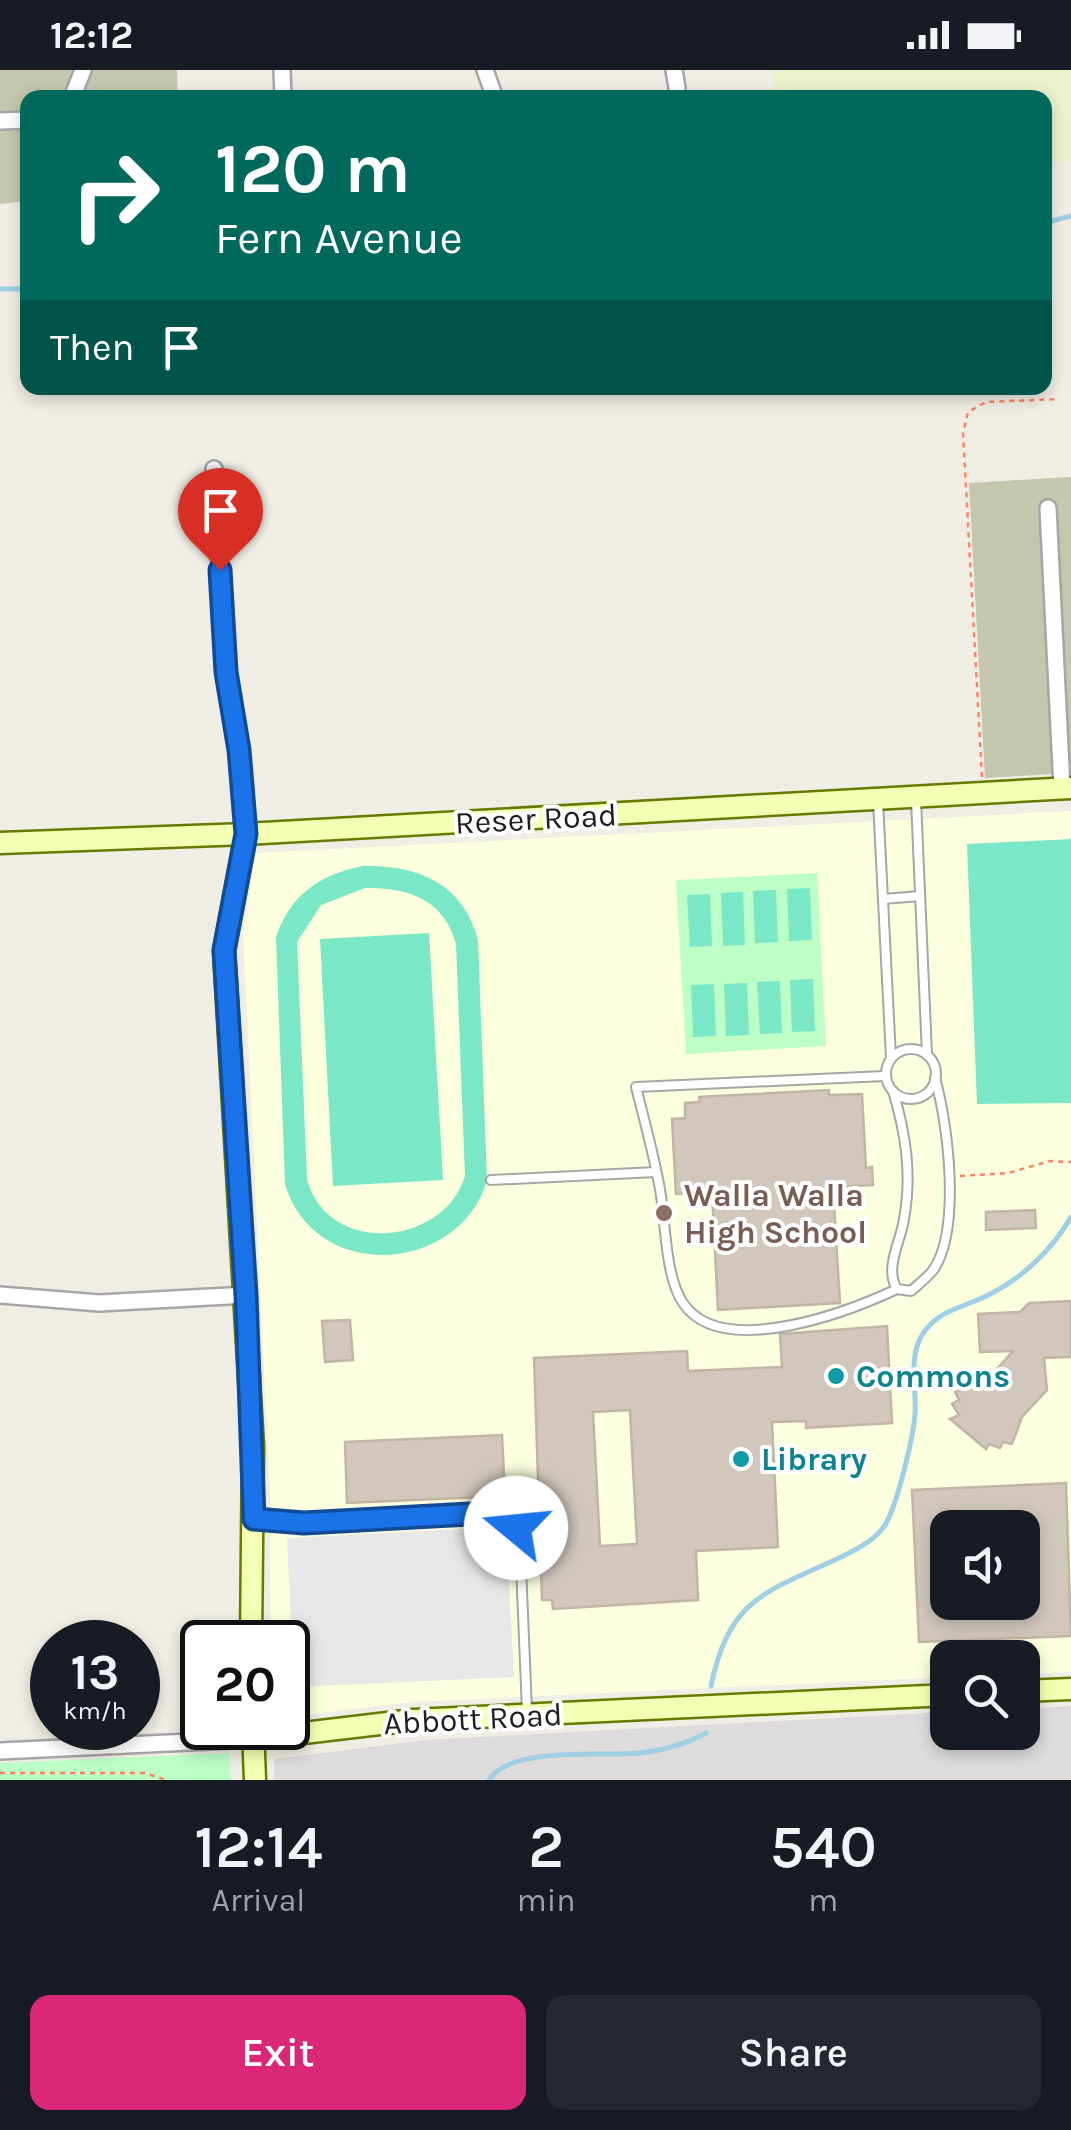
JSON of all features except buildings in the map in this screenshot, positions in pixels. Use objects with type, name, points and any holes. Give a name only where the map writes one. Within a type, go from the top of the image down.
[{"type":"main road","name":"Reser Road","points":[[0,843],[246,834],[1067,788]]},
{"type":"main road","points":[[246,834],[224,950],[246,1295],[254,1519],[252,1620]]},
{"type":"main road","points":[[1040,1690],[1071,1688]]},
{"type":"main road","name":"Abbott Road","points":[[310,1728],[930,1695]]},
{"type":"main road","points":[[254,1750],[255,1780]]},
{"type":"street","points":[[674,70],[676,88]]},
{"type":"street","points":[[214,468],[226,672],[241,763],[246,834]]},
{"type":"street","points":[[1048,508],[1067,788]]},
{"type":"street","points":[[0,1294],[98,1304],[246,1295]]},
{"type":"street","name":"Abbott Road","points":[[0,1751],[180,1738]]},
{"type":"lane","points":[[886,1076],[636,1088],[679,1296],[704,1321],[736,1327],[810,1324],[847,1313],[897,1289],[911,1290],[932,1272],[941,1254],[950,1176],[947,1128],[927,1055],[915,795]]},
{"type":"lane","points":[[878,797],[891,1058],[886,1076],[908,1160],[907,1203],[892,1273],[897,1289]]},
{"type":"lane","points":[[883,898],[920,896]]},
{"type":"lane","points":[[891,1058],[904,1049],[927,1055]]},
{"type":"lane","points":[[893,1092],[917,1098],[929,1090],[935,1078]]},
{"type":"lane","points":[[492,1180],[656,1172]]},
{"type":"lane","points":[[254,1519],[304,1523],[488,1513],[504,1517],[516,1528],[520,1542],[527,1715]]},
{"type":"path","points":[[982,793],[963,432],[968,412],[986,402],[1060,398]]},
{"type":"path","points":[[950,1176],[1008,1173],[1037,1162],[1071,1162]]},
{"type":"path","points":[[0,1773],[144,1773],[167,1780]]},
{"type":"shaded area","points":[[0,70],[177,70],[178,90],[20,90],[20,202],[0,204]]},
{"type":"shaded area","points":[[772,70],[1071,70],[1071,161],[1052,162],[1052,90],[773,90]]},
{"type":"shaded area","points":[[1071,477],[1071,773],[985,778],[969,483]]},
{"type":"shaded area","name":"Walla Walla High School","points":[[1071,811],[1071,1672],[1040,1673],[1040,1640],[930,1640],[930,1678],[412,1702],[310,1714],[310,1620],[270,1620],[270,1494],[243,933],[256,853]]},
{"type":"shaded area","points":[[481,1528],[497,1531],[507,1542],[514,1677],[310,1686],[310,1620],[291,1620],[287,1538]]},
{"type":"shaded area","points":[[1071,1706],[1071,1780],[274,1780],[274,1759],[425,1740],[930,1713],[930,1750],[1040,1750],[1040,1708]]},
{"type":"green space","points":[[1071,839],[1071,1103],[977,1104],[967,844]]},
{"type":"green space","points":[[363,866],[402,869],[436,881],[461,904],[478,940],[487,1181],[471,1212],[447,1235],[418,1249],[386,1255],[354,1251],[325,1239],[301,1216],[285,1184],[276,937],[290,909],[309,889],[333,875]],"holes":[[[365,888],[395,890],[422,899],[443,916],[456,944],[465,1176],[453,1199],[435,1217],[412,1228],[386,1233],[361,1231],[338,1222],[319,1205],[307,1180],[297,942],[321,905]]]},
{"type":"green space","points":[[817,873],[826,1046],[686,1054],[676,880]]},
{"type":"green space","points":[[810,888],[812,940],[789,941],[787,889]]},
{"type":"green space","points":[[776,890],[778,942],[755,943],[753,891]]},
{"type":"green space","points":[[743,892],[745,945],[723,946],[721,893]]},
{"type":"green space","points":[[710,894],[712,946],[690,947],[687,895]]},
{"type":"green space","points":[[429,933],[443,1180],[333,1186],[320,939]]},
{"type":"green space","points":[[813,979],[815,1031],[792,1032],[790,980]]},
{"type":"green space","points":[[780,981],[782,1033],[760,1034],[757,982]]},
{"type":"green space","points":[[747,983],[749,1035],[726,1036],[724,984]]},
{"type":"green space","points":[[714,984],[716,1036],[693,1037],[691,985]]},
{"type":"green space","points":[[229,1753],[231,1780],[0,1780],[0,1763]]},
{"type":"waterway","points":[[1052,221],[1071,216]]},
{"type":"waterway","points":[[0,289],[20,289]]},
{"type":"waterway","points":[[711,1686],[729,1632],[756,1600],[861,1547],[885,1525],[911,1439],[915,1415],[914,1362],[924,1332],[943,1315],[1021,1275],[1044,1254],[1071,1217]]},
{"type":"waterway","points":[[489,1780],[501,1769],[537,1757],[647,1752],[682,1744],[706,1733]]},
{"type":"place","name":"Walla Walla High School","points":[[664,1213]]},
{"type":"place","name":"Commons","points":[[836,1376]]},
{"type":"place","name":"Library","points":[[741,1459]]},
{"type":"route","points":[[220,570],[226,672],[239,750],[246,834],[224,950],[246,1295],[254,1519],[304,1523],[488,1513],[504,1517],[516,1528]]}]
